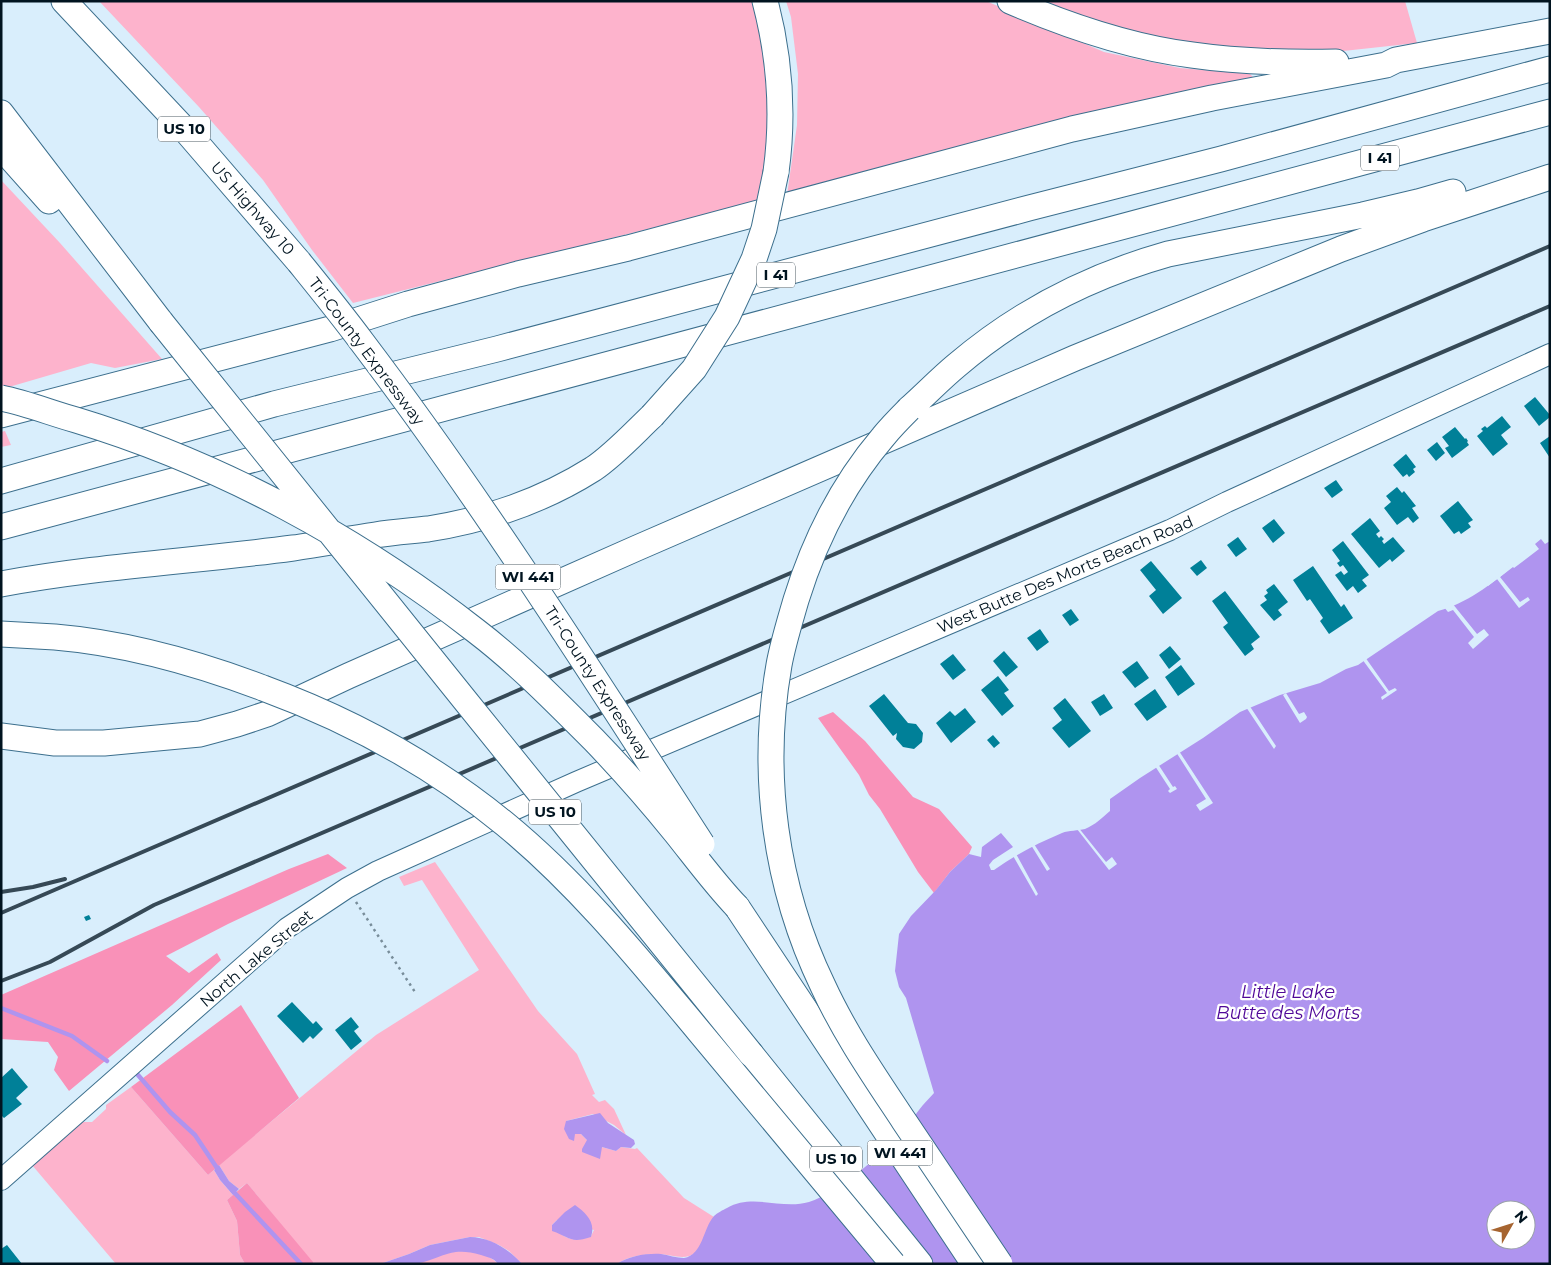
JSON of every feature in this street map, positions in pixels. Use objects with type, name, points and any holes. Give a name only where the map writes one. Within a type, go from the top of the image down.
[{"type":"highway","name":"US Highway 10","points":[[64,1],[187,132],[298,262]]},
{"type":"highway","points":[[1,584],[27,579],[293,548],[428,529],[500,512],[545,495],[595,468],[652,416],[694,368],[727,317],[740,291],[762,236],[776,172],[780,143],[780,82],[771,22],[765,1]]},
{"type":"highway","points":[[1010,1],[1063,23],[1125,42],[1190,55],[1254,62],[1341,62],[1384,58],[1396,60]]},
{"type":"highway","points":[[1,416],[330,329],[417,301],[518,274],[628,248],[1072,129],[1212,98],[1386,65],[1396,60],[1550,31]]},
{"type":"highway","name":"I 41","points":[[1,481],[274,404],[497,349],[1019,210],[1221,159],[1550,69]]},
{"type":"highway","name":"I 41","points":[[1,527],[1550,112]]},
{"type":"highway","name":"US 10","points":[[1,113],[161,322],[920,1264]]},
{"type":"highway","points":[[1,147],[33,181],[132,302],[161,322]]},
{"type":"highway","points":[[1000,1264],[843,1026],[822,986],[804,942],[788,888],[778,848],[773,806],[771,744],[779,663],[803,577],[817,543],[848,486],[883,436],[909,409],[956,365],[1016,321],[1070,290],[1144,261],[1188,249],[1324,224],[1418,202],[1550,164]]},
{"type":"highway","points":[[1,736],[55,743],[104,743],[200,734],[267,714],[348,676],[637,548],[1075,358],[1341,250],[1423,219],[1550,176]]},
{"type":"highway","name":"Tri-County Expressway","points":[[298,262],[362,341],[478,503],[718,868],[737,907],[974,1264]]},
{"type":"highway","points":[[1,398],[104,429],[173,454],[235,482],[304,516],[359,549],[428,596],[484,638],[546,692],[634,783],[675,832],[712,881],[737,907]]},
{"type":"highway","points":[[1,634],[55,637],[111,645],[154,654],[237,678],[321,711],[370,735],[425,767],[489,811],[526,843],[590,904],[642,962],[893,1264]]},
{"type":"street","name":"West Butte Des Morts Beach Road","points":[[576,782],[1170,530],[1550,354]]},
{"type":"street","name":"North Lake Street","points":[[1,1180],[287,928],[347,888],[393,864],[576,782]]},
{"type":"path","points":[[347,888],[415,992]]},
{"type":"shaded area","points":[[99,1],[754,1],[769,69],[769,142],[763,200],[353,303],[312,250],[263,180],[199,107]]},
{"type":"shaded area","points":[[786,1],[986,1],[1104,52],[1180,68],[1250,74],[1254,78],[787,195],[797,125],[798,74],[791,17]]},
{"type":"shaded area","points":[[1037,1],[1405,1],[1417,43],[1334,52],[1222,49],[1128,31]]},
{"type":"shaded area","points":[[1,180],[60,243],[162,359],[115,368],[91,363],[9,387],[1,386]]},
{"type":"shaded area","points":[[5,431],[11,445],[1,447],[1,432]]},
{"type":"shaded area","points":[[833,712],[865,741],[913,797],[939,809],[972,847],[969,854],[950,872],[934,893],[918,872],[880,809],[869,795],[859,775],[818,718]]},
{"type":"shaded area","points":[[328,854],[347,868],[228,924],[166,956],[189,973],[217,953],[221,960],[172,1005],[69,1091],[54,1070],[58,1057],[48,1042],[1,1039],[1,995],[289,869]]},
{"type":"shaded area","points":[[435,862],[538,1011],[577,1054],[595,1094],[592,1095],[599,1102],[605,1100],[614,1109],[626,1135],[614,1125],[593,1114],[566,1121],[575,1134],[581,1134],[591,1144],[616,1151],[621,1147],[637,1148],[684,1198],[714,1217],[696,1252],[687,1257],[658,1254],[642,1255],[631,1257],[617,1264],[522,1264],[509,1251],[499,1245],[479,1237],[470,1237],[430,1245],[380,1264],[313,1264],[247,1183],[239,1189],[229,1181],[219,1165],[227,1158],[376,1035],[479,970],[422,880],[404,886],[399,877]],"holes":[[[557,1220],[594,1230],[591,1236],[574,1239],[560,1234],[552,1225]]]},
{"type":"shaded area","points":[[241,1005],[299,1098],[208,1175],[131,1087]]},
{"type":"shaded area","points":[[131,1087],[208,1175],[214,1170],[233,1195],[227,1200],[237,1221],[240,1255],[245,1264],[116,1264],[32,1165],[81,1122],[92,1122],[106,1109],[106,1105]]},
{"type":"shaded area","points":[[247,1183],[313,1264],[245,1264],[240,1255],[237,1221],[227,1200]]},
{"type":"shaded area","points":[[466,1250],[488,1256],[498,1264],[416,1264],[447,1253]]},
{"type":"water","name":"Little Lake Butte des Morts","points":[[1541,539],[1545,544],[1550,541],[1550,1264],[617,1264],[632,1257],[650,1254],[661,1254],[678,1258],[690,1256],[699,1247],[714,1216],[737,1204],[757,1202],[799,1204],[821,1197],[860,1171],[908,1127],[934,1093],[906,998],[899,987],[895,971],[899,934],[911,916],[950,872],[969,854],[981,857],[982,847],[1001,833],[1013,847],[993,860],[989,865],[991,870],[994,870],[1035,845],[1065,832],[1082,830],[1089,827],[1110,811],[1110,799],[1240,712],[1280,695],[1320,683],[1346,669],[1358,665],[1438,611],[1458,604],[1487,587],[1539,549],[1535,544]]},
{"type":"water","points":[[600,1113],[608,1123],[634,1140],[635,1144],[631,1148],[621,1147],[616,1151],[602,1147],[600,1159],[582,1152],[587,1140],[581,1134],[575,1134],[574,1141],[569,1139],[564,1129],[566,1121]]},
{"type":"water","points":[[219,1165],[229,1181],[239,1189],[233,1195],[214,1170]]},
{"type":"water","points":[[575,1205],[583,1211],[591,1222],[591,1237],[574,1240],[552,1231],[552,1225]]},
{"type":"water","points":[[470,1237],[484,1239],[498,1245],[511,1253],[522,1264],[498,1264],[488,1257],[454,1252],[416,1264],[380,1264],[430,1245]]},
{"type":"pier","points":[[1512,564],[1513,566],[1500,577],[1520,602],[1528,597],[1530,600],[1519,608],[1497,579],[1488,586],[1487,584]]},
{"type":"pier","points":[[1452,603],[1477,634],[1484,629],[1489,635],[1473,649],[1468,643],[1474,637],[1453,610],[1448,612],[1444,607]]},
{"type":"pier","points":[[1365,657],[1389,691],[1395,688],[1397,690],[1382,700],[1381,697],[1387,693],[1362,659]]},
{"type":"pier","points":[[1286,693],[1299,714],[1304,712],[1307,717],[1300,723],[1283,695]]},
{"type":"pier","points":[[1249,705],[1276,746],[1274,749],[1246,707]]},
{"type":"pier","points":[[1179,751],[1213,803],[1200,811],[1196,805],[1206,799],[1176,752]]},
{"type":"pier","points":[[1158,764],[1173,787],[1175,786],[1177,789],[1170,793],[1168,791],[1170,789],[1155,766]]},
{"type":"pier","points":[[1078,827],[1106,862],[1112,857],[1117,864],[1109,870],[1077,829]]},
{"type":"pier","points":[[1034,844],[1050,869],[1047,871],[1031,845]]},
{"type":"pier","points":[[1015,852],[1038,894],[1036,896],[1012,854]]},
{"type":"building","points":[[1535,397],[1550,415],[1539,426],[1524,406]]},
{"type":"building","points":[[1502,416],[1511,427],[1501,435],[1508,444],[1493,456],[1477,436],[1483,431],[1481,429],[1485,426],[1487,428]]},
{"type":"building","points":[[1455,427],[1466,438],[1469,445],[1452,458],[1445,448],[1449,446],[1442,437]]},
{"type":"building","points":[[1550,436],[1550,458],[1540,443]]},
{"type":"building","points":[[1437,442],[1445,453],[1436,461],[1427,450]]},
{"type":"building","points":[[1406,454],[1416,467],[1413,469],[1415,472],[1409,477],[1407,474],[1403,477],[1393,465]]},
{"type":"building","points":[[1336,480],[1343,490],[1332,498],[1324,488]]},
{"type":"building","points":[[1397,487],[1402,493],[1404,491],[1416,506],[1412,508],[1419,518],[1413,523],[1408,517],[1397,525],[1384,508],[1391,502],[1386,496]]},
{"type":"building","points":[[1458,501],[1473,520],[1468,523],[1471,527],[1461,534],[1459,531],[1454,534],[1440,516]]},
{"type":"building","points":[[1370,518],[1380,531],[1376,534],[1379,538],[1381,536],[1384,539],[1382,541],[1384,544],[1393,537],[1405,551],[1392,562],[1390,559],[1379,568],[1351,534]]},
{"type":"building","points":[[1274,519],[1285,533],[1273,543],[1262,528]]},
{"type":"building","points":[[1238,537],[1247,549],[1236,557],[1227,545]]},
{"type":"building","points":[[1343,541],[1369,575],[1362,580],[1367,586],[1358,593],[1353,586],[1347,591],[1335,575],[1341,571],[1344,575],[1348,572],[1343,565],[1340,567],[1337,563],[1340,561],[1332,550]]},
{"type":"building","points":[[1201,560],[1207,568],[1197,576],[1190,568]]},
{"type":"building","points":[[1151,561],[1182,598],[1163,614],[1149,596],[1156,590],[1140,570]]},
{"type":"building","points":[[1313,566],[1341,607],[1344,604],[1353,618],[1329,634],[1320,621],[1323,618],[1310,599],[1307,601],[1293,580]]},
{"type":"building","points":[[1274,584],[1288,602],[1278,610],[1282,615],[1274,621],[1260,605],[1267,600],[1264,596],[1268,593],[1266,590]]},
{"type":"building","points":[[1225,591],[1260,637],[1251,644],[1254,649],[1245,656],[1223,627],[1228,623],[1212,601]]},
{"type":"building","points":[[1071,609],[1079,620],[1070,626],[1062,615]]},
{"type":"building","points":[[1040,629],[1049,642],[1037,651],[1027,638]]},
{"type":"building","points":[[1170,646],[1181,659],[1169,669],[1159,655]]},
{"type":"building","points":[[1004,651],[1018,667],[1006,677],[993,661]]},
{"type":"building","points":[[953,654],[966,670],[953,680],[940,664]]},
{"type":"building","points":[[1137,661],[1149,678],[1135,688],[1122,672]]},
{"type":"building","points":[[1181,665],[1195,684],[1178,696],[1165,677]]},
{"type":"building","points":[[998,676],[1009,690],[1004,693],[1014,706],[1002,716],[981,690]]},
{"type":"building","points":[[1155,689],[1167,707],[1147,721],[1134,704]]},
{"type":"building","points":[[884,694],[908,723],[916,724],[923,733],[922,742],[914,749],[903,747],[896,739],[897,733],[893,736],[869,706]]},
{"type":"building","points":[[1104,694],[1113,708],[1100,716],[1091,702]]},
{"type":"building","points":[[1065,698],[1091,731],[1069,748],[1052,728],[1062,720],[1053,708]]},
{"type":"building","points":[[965,708],[976,722],[951,743],[936,723],[950,711],[955,716]]},
{"type":"building","points":[[993,735],[1000,743],[994,748],[987,740]]},
{"type":"building","points":[[89,915],[91,919],[86,921],[84,917]]},
{"type":"building","points":[[292,1002],[313,1024],[316,1021],[323,1029],[313,1039],[310,1036],[303,1043],[277,1016]]},
{"type":"building","points":[[351,1017],[359,1027],[354,1031],[362,1041],[351,1050],[335,1030]]},
{"type":"building","points":[[12,1068],[28,1087],[16,1098],[22,1104],[4,1118],[1,1115],[1,1078]]},
{"type":"building","points":[[7,1245],[22,1264],[1,1264],[1,1249]]},
{"type":"waterway","points":[[1,1008],[72,1036],[107,1061]]},
{"type":"waterway","points":[[138,1075],[170,1112],[195,1135],[219,1171]]},
{"type":"waterway","points":[[232,1190],[301,1264]]},
{"type":"railway","points":[[1,913],[1550,246]]},
{"type":"railway","points":[[1,981],[50,962],[154,905],[1550,306]]},
{"type":"railway","points":[[1,892],[65,879]]}]
